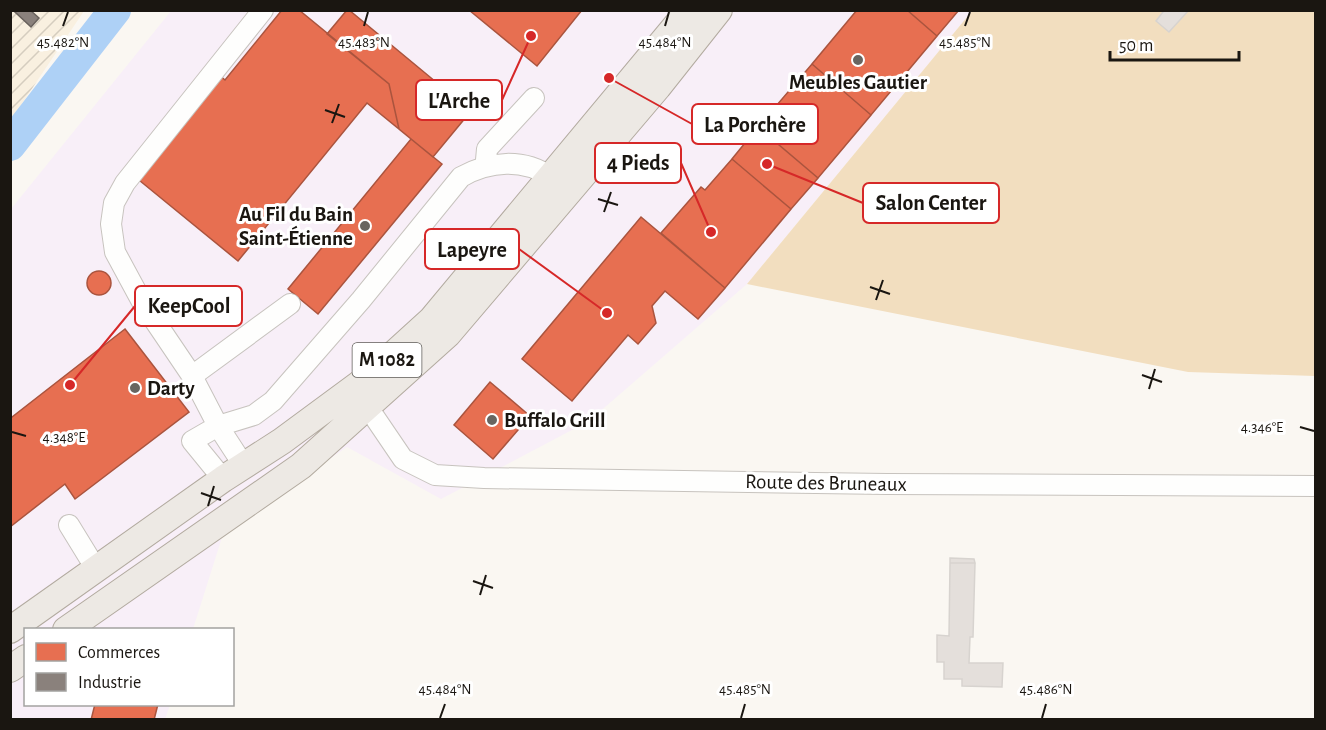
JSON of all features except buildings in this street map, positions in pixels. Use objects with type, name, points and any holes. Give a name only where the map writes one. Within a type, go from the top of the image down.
[{"type":"main road","name":"M 1082","points":[[10,630],[366,379],[432,319],[689,10]]},
{"type":"main road","name":"M 1082","points":[[69,628],[301,466],[448,334],[658,87],[719,10]]},
{"type":"main road","points":[[233,473],[254,498]]},
{"type":"main road","points":[[10,669],[24,659]]},
{"type":"street","points":[[233,473],[218,426],[192,376],[142,302],[115,252],[111,224],[114,203],[125,183],[263,10]]},
{"type":"street","points":[[488,166],[487,149],[534,98]]},
{"type":"street","points":[[233,473],[192,441],[218,426],[254,415],[273,401],[361,300],[461,177],[488,166],[509,164],[541,170],[550,177]]},
{"type":"street","points":[[192,376],[290,304]]},
{"type":"street","points":[[366,379],[367,406]]},
{"type":"street","name":"Route des Bruneaux","points":[[367,406],[403,459],[435,475],[484,478],[898,484],[1316,486]]},
{"type":"street","points":[[69,525],[96,569]]},
{"type":"shaded area","points":[[11,11],[84,11],[11,120]]},
{"type":"shaded area","points":[[171,11],[972,11],[747,284],[589,421],[441,499],[347,447],[224,531],[193,628],[24,628],[24,706],[170,706],[165,719],[11,720],[11,209]]},
{"type":"shaded area","points":[[972,11],[1315,11],[1315,376],[1188,372],[747,284]]},
{"type":"waterway","points":[[10,145],[115,10]]},
{"type":"place","name":"L'Arche","points":[[531,36]]},
{"type":"place","name":"Meubles Gautier","points":[[858,60]]},
{"type":"place","name":"La Porchère","points":[[609,78]]},
{"type":"place","name":"Salon Center","points":[[767,164]]},
{"type":"place","name":"Au Fil du Bain Saint-Étienne","points":[[365,226]]},
{"type":"place","name":"4 Pieds","points":[[711,232]]},
{"type":"place","name":"Lapeyre","points":[[607,313]]},
{"type":"place","name":"KeepCool","points":[[70,385]]},
{"type":"place","name":"Darty","points":[[135,388]]},
{"type":"place","name":"Buffalo Grill","points":[[492,420]]}]
